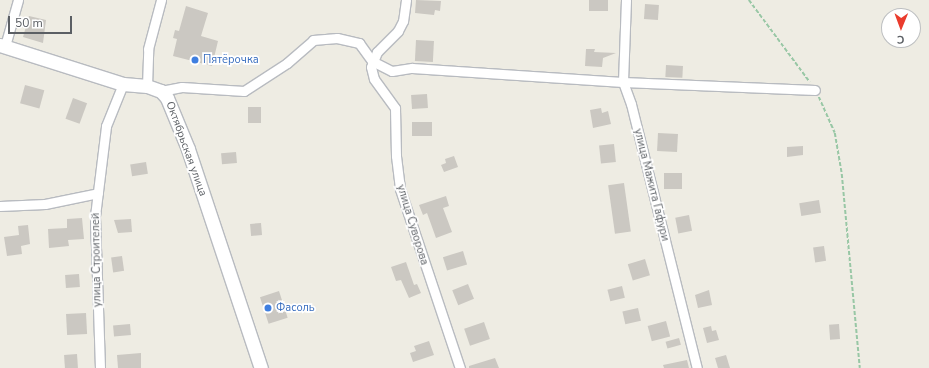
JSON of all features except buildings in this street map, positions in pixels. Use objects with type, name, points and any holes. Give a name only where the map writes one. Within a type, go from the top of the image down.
[{"type":"street","points":[[3,45],[18,0]]},
{"type":"street","points":[[147,86],[148,49],[161,0]]},
{"type":"street","points":[[372,61],[384,44],[398,31],[403,21],[406,0]]},
{"type":"street","name":"улица Мажита Гафури","points":[[626,0],[623,82],[631,104],[697,368]]},
{"type":"street","points":[[161,91],[182,87],[244,91],[281,68],[313,40],[323,38],[349,39],[359,43],[372,61],[392,71],[412,68],[623,82],[815,90]]},
{"type":"street","name":"Октябрьская улица","points":[[3,45],[123,84],[147,86],[161,91],[167,98],[188,149],[261,368]]},
{"type":"street","name":"улица Суворова","points":[[372,61],[374,79],[394,108],[397,174],[406,214],[460,368]]},
{"type":"street","name":"улица Строителей","points":[[100,368],[95,216],[106,126],[123,84]]},
{"type":"street","points":[[0,206],[45,204],[98,193]]},
{"type":"path","points":[[749,0],[815,90],[826,110],[835,133],[842,174],[860,368]]},
{"type":"place","name":"Пятёрочка","points":[[195,60]]},
{"type":"place","name":"Фасоль","points":[[268,308]]}]
